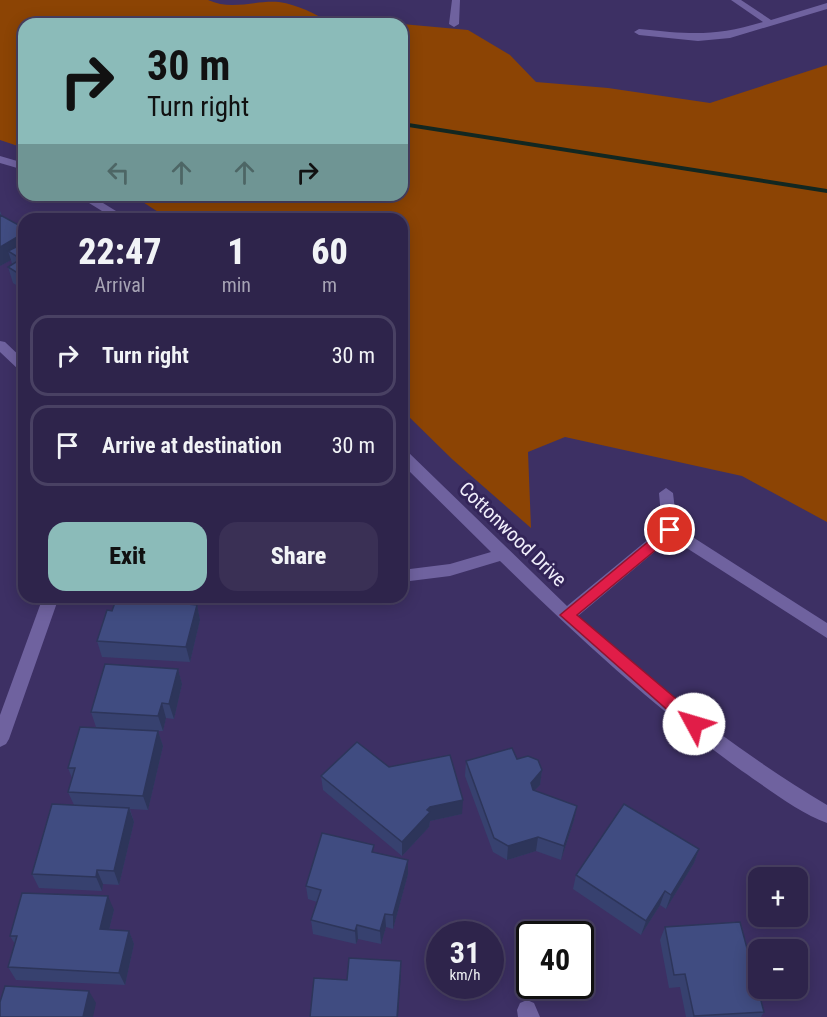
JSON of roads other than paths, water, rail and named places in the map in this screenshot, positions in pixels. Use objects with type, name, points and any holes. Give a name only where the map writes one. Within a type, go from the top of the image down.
[{"type":"street","points":[[454,24],[456,0]]},
{"type":"street","points":[[735,0],[770,23]]},
{"type":"street","points":[[639,32],[698,38],[730,35],[827,6]]},
{"type":"street","points":[[0,159],[18,165]]},
{"type":"street","points":[[92,201],[113,213]]},
{"type":"street","points":[[0,345],[18,362]]},
{"type":"street","name":"Cottonwood Drive","points":[[408,461],[501,555],[694,724],[771,780],[827,815]]},
{"type":"street","points":[[666,493],[670,530]]},
{"type":"street","points":[[567,615],[670,530]]},
{"type":"street","points":[[670,530],[827,631]]},
{"type":"street","points":[[408,575],[450,570],[501,555]]},
{"type":"street","points":[[0,739],[49,603]]},
{"type":"waterway","points":[[408,125],[827,191]]}]
